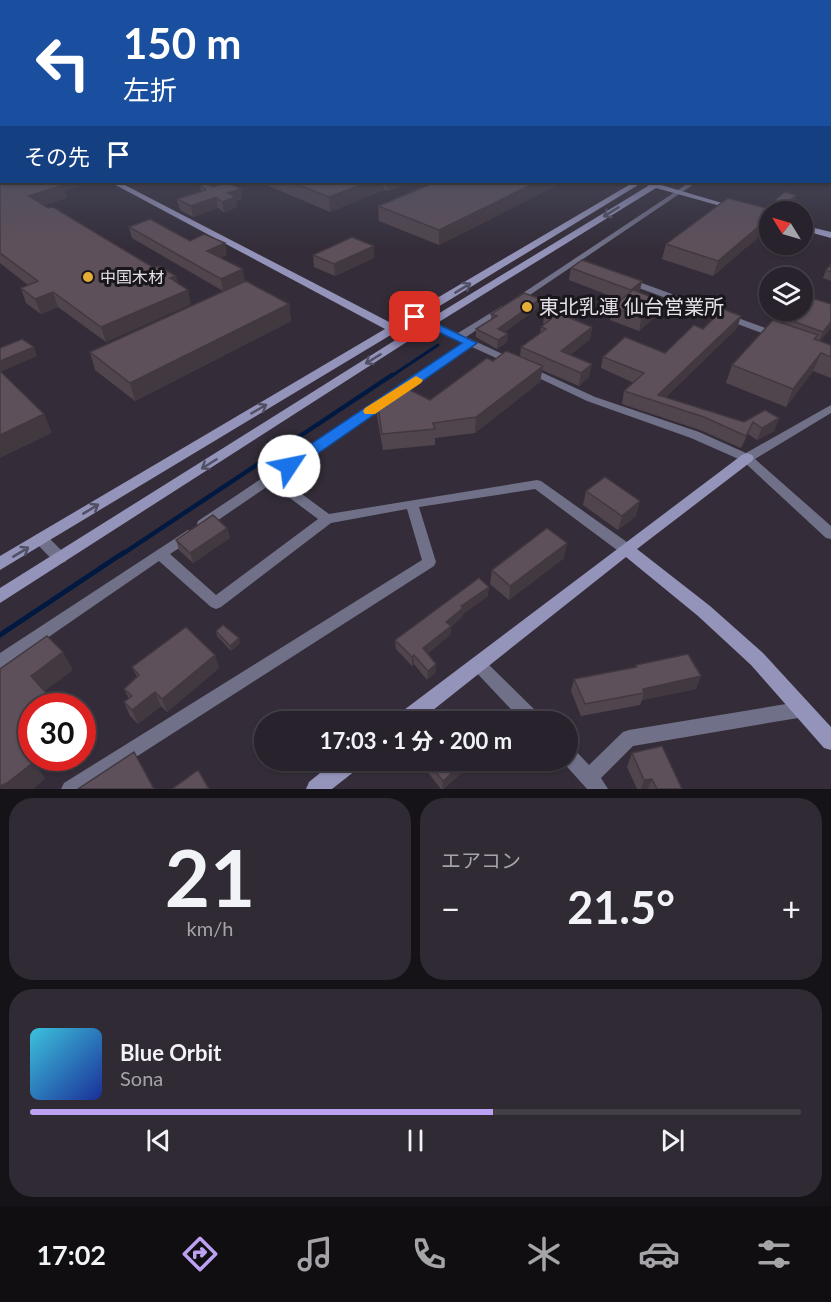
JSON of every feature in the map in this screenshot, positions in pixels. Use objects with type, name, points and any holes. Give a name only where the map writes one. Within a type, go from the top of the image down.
[{"type":"street","points":[[116,183],[409,336]]},
{"type":"street","points":[[0,564],[638,183]]},
{"type":"street","points":[[0,596],[409,336],[657,183],[678,192],[747,211]]},
{"type":"street","points":[[0,662],[271,478],[574,261],[692,183]]},
{"type":"street","points":[[813,230],[831,235]]},
{"type":"street","points":[[574,261],[585,265]]},
{"type":"street","points":[[619,278],[786,339]]},
{"type":"street","points":[[415,317],[591,399],[695,435],[747,458],[831,534]]},
{"type":"street","points":[[417,711],[747,458],[831,408]]},
{"type":"street","points":[[271,478],[327,519]]},
{"type":"street","points":[[160,554],[216,603],[327,519],[537,484],[626,549],[722,627],[757,659],[831,741]]},
{"type":"street","points":[[70,789],[429,562],[412,504]]},
{"type":"street","points":[[41,539],[60,558]]},
{"type":"street","points":[[478,664],[524,711]]},
{"type":"street","points":[[578,766],[594,783],[629,738],[804,709]]},
{"type":"street","points":[[324,787],[341,771]]},
{"type":"building","points":[[0,183],[59,183],[63,185],[29,196],[48,208],[53,207],[154,268],[159,266],[176,276],[170,278],[188,290],[101,327],[53,292],[35,299],[21,288],[38,281],[0,253]]},
{"type":"building","points":[[203,183],[213,187],[229,183],[241,189],[228,193],[236,197],[222,202],[216,197],[191,206],[177,199],[206,190],[200,185]]},
{"type":"building","points":[[294,183],[365,183],[329,197]]},
{"type":"building","points":[[434,183],[535,183],[439,230],[378,206]]},
{"type":"building","points":[[785,192],[796,195],[789,201],[776,201]]},
{"type":"building","points":[[728,198],[759,206],[759,226],[718,261],[666,244]]},
{"type":"building","points":[[150,219],[190,241],[204,234],[225,243],[207,251],[243,269],[221,279],[129,227]]},
{"type":"building","points":[[352,237],[374,246],[334,264],[313,255]]},
{"type":"building","points":[[582,260],[642,281],[631,290],[571,268]]},
{"type":"building","points":[[246,281],[289,304],[130,383],[90,352]]},
{"type":"building","points":[[633,290],[662,301],[641,318],[612,307]]},
{"type":"building","points":[[524,293],[540,299],[498,329],[508,334],[498,340],[476,329],[497,316],[491,314]]},
{"type":"building","points":[[813,298],[831,304],[831,322],[823,332],[792,321],[813,321]]},
{"type":"building","points":[[723,309],[741,316],[658,395],[744,422],[765,410],[779,418],[762,428],[753,422],[746,436],[704,417],[624,391],[644,373],[603,357],[625,337],[665,353],[694,325],[703,329]]},
{"type":"building","points":[[553,311],[592,327],[561,351],[592,364],[581,373],[521,347],[546,329],[541,327],[551,319],[544,317]]},
{"type":"building","points":[[772,321],[818,335],[814,339],[831,345],[831,357],[821,353],[793,389],[732,365]]},
{"type":"building","points":[[22,339],[34,347],[0,361],[0,348]]},
{"type":"building","points":[[506,351],[543,366],[476,417],[433,423],[435,429],[382,434],[377,400],[406,388],[430,400],[487,358],[493,361]]},
{"type":"building","points":[[0,371],[44,414],[0,435]]},
{"type":"building","points":[[605,477],[640,501],[622,516],[586,491]]},
{"type":"building","points":[[213,515],[227,528],[190,553],[176,540]]},
{"type":"building","points":[[547,528],[567,543],[510,586],[492,570]]},
{"type":"building","points":[[479,578],[489,587],[461,606],[463,608],[446,622],[451,626],[423,648],[436,664],[428,671],[414,655],[412,657],[395,640]]},
{"type":"building","points":[[223,625],[239,638],[230,646],[216,631]]},
{"type":"building","points":[[186,627],[215,655],[162,699],[155,692],[132,710],[124,702],[132,696],[124,689],[139,675],[132,667]]},
{"type":"building","points":[[47,636],[63,652],[31,676],[46,693],[18,693],[18,771],[22,771],[0,786],[0,669]]},
{"type":"building","points":[[688,654],[701,676],[643,689],[644,693],[585,704],[574,679],[637,667],[636,665]]},
{"type":"building","points":[[662,746],[682,789],[657,789],[652,779],[644,780],[632,753]]},
{"type":"building","points":[[134,752],[154,789],[78,789]]},
{"type":"building","points":[[198,770],[209,789],[172,789]]},
{"type":"building","points":[[435,771],[454,771],[443,781]]},
{"type":"waterway","points":[[390,377],[438,345]]},
{"type":"waterway","points":[[121,555],[392,375]]},
{"type":"waterway","points":[[0,635],[123,553]]},
{"type":"slow traffic","points":[[370,411],[416,380]]},
{"type":"place","name":"中国木材","points":[[88,277]]},
{"type":"place","name":"東北乳運 仙台営業所","points":[[527,307]]},
{"type":"route","points":[[289,466],[471,343],[415,317]]}]
